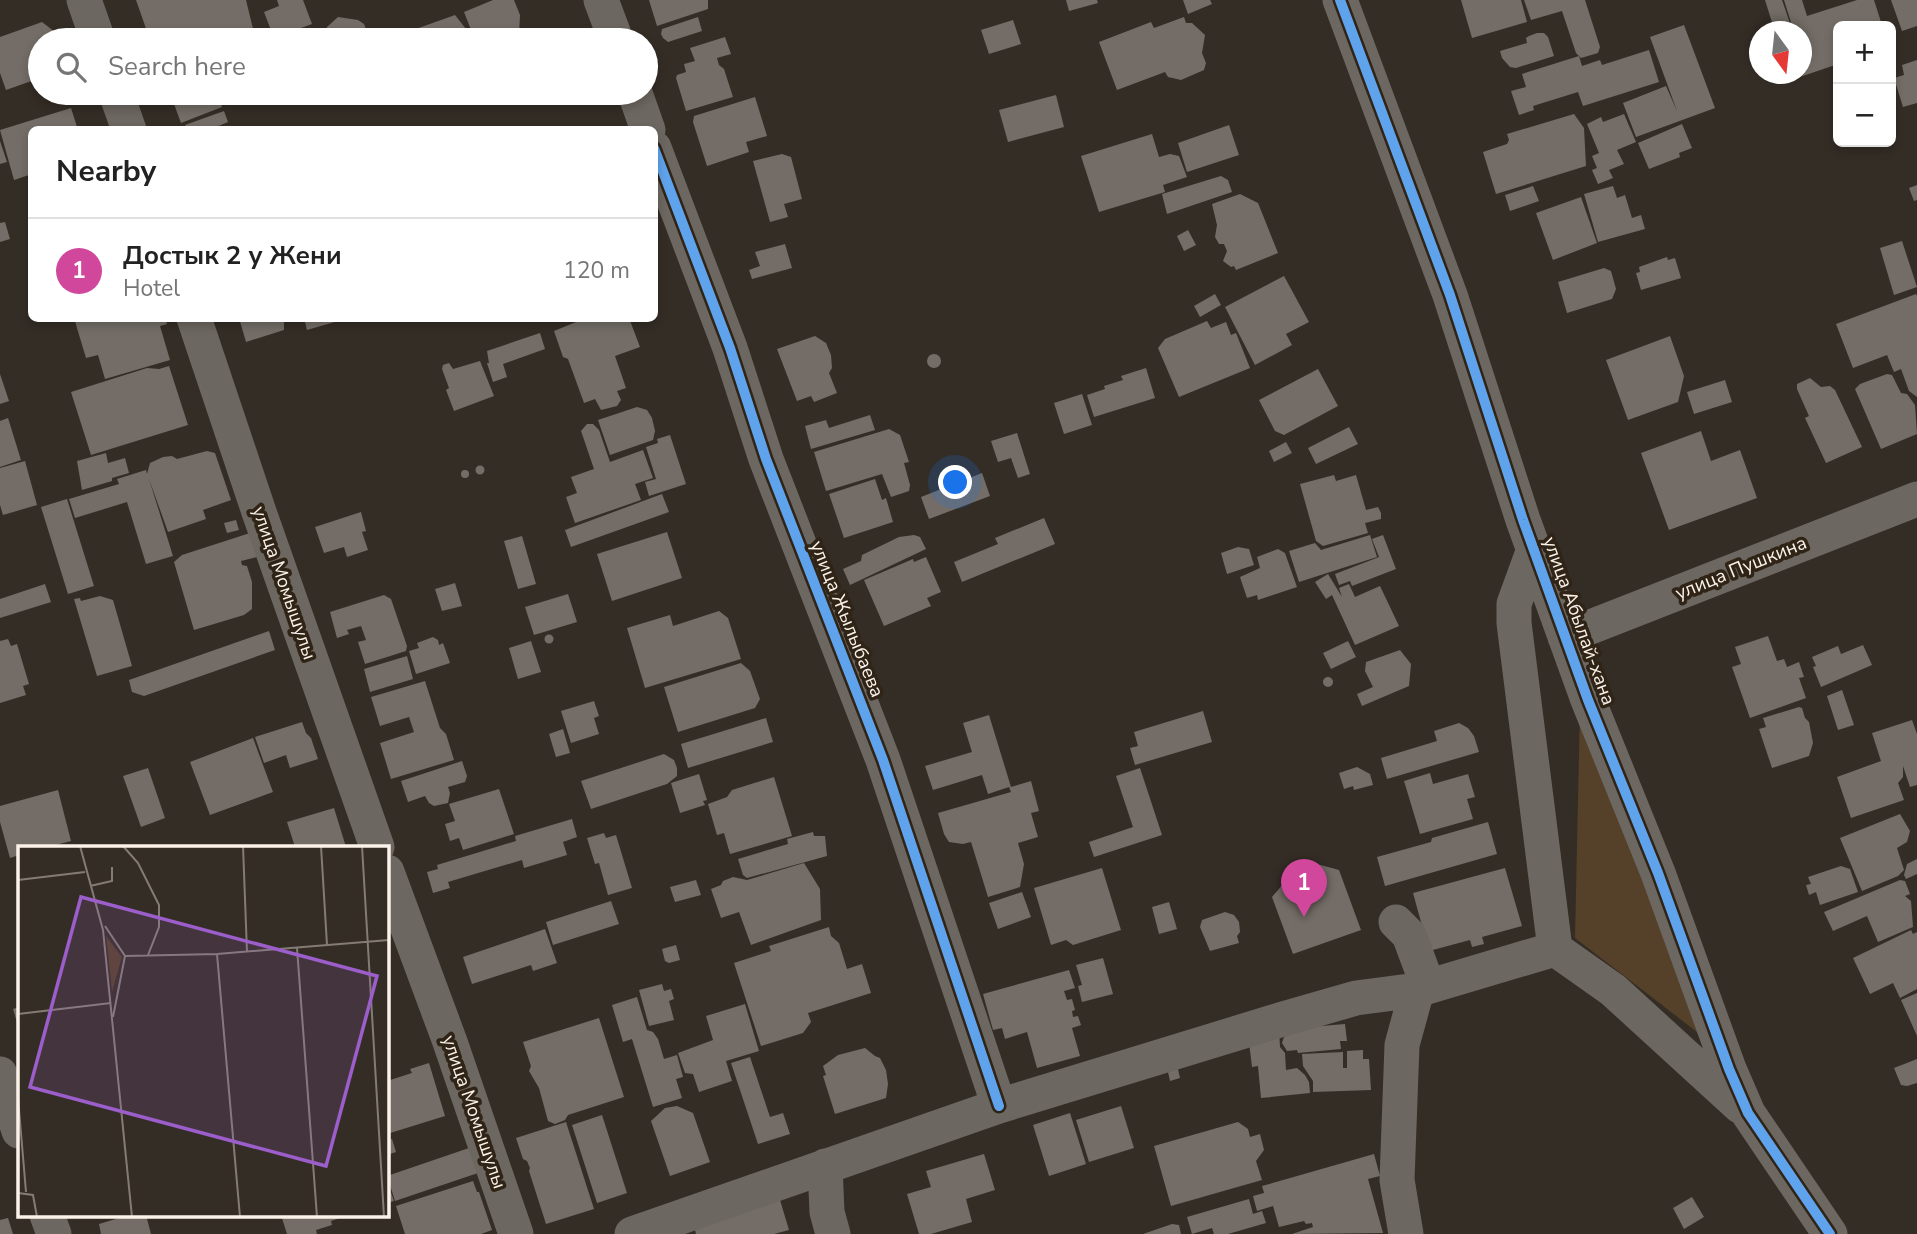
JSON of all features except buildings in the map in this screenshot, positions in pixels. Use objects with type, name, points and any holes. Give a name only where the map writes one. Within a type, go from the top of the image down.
[{"type":"street","points":[[84,0],[94,28]]},
{"type":"street","points":[[601,0],[612,28]]},
{"type":"street","name":"улица Абылай-хана","points":[[1340,0],[1450,295],[1565,637],[1658,873],[1729,1069],[1748,1113],[1830,1234]]},
{"type":"street","points":[[120,105],[128,126]]},
{"type":"street","points":[[639,105],[647,126]]},
{"type":"street","name":"улица Жылыбаева","points":[[658,159],[730,348],[766,459],[883,760],[999,1106]]},
{"type":"street","name":"улица Момышулы","points":[[195,322],[272,551],[377,846]]},
{"type":"street","name":"улица Пушкина","points":[[1565,637],[1917,499]]},
{"type":"street","points":[[1534,549],[1514,604],[1514,623],[1555,949],[1613,990],[1748,1113]]},
{"type":"street","name":"улица Момышулы","points":[[388,875],[450,1042],[516,1234]]},
{"type":"street","points":[[1396,922],[1409,935],[1423,988],[1402,1045],[1397,1180],[1406,1234]]},
{"type":"street","points":[[632,1234],[999,1106],[1344,1001],[1423,988],[1555,949]]},
{"type":"street","points":[[0,1074],[18,1128]]},
{"type":"street","points":[[825,1166],[827,1212],[833,1234]]},
{"type":"street","points":[[47,1216],[54,1234]]},
{"type":"shaded area","points":[[1580,708],[1706,1039],[1575,938]]},
{"type":"cycle path","points":[[1340,0],[1450,295],[1523,520],[1588,700],[1658,873],[1729,1069],[1748,1113],[1830,1234]]},
{"type":"cycle path","points":[[658,159],[730,348],[766,459],[883,760],[999,1106]]},
{"type":"place","name":"Достык 2 у Жени","points":[[1304,917]]}]
